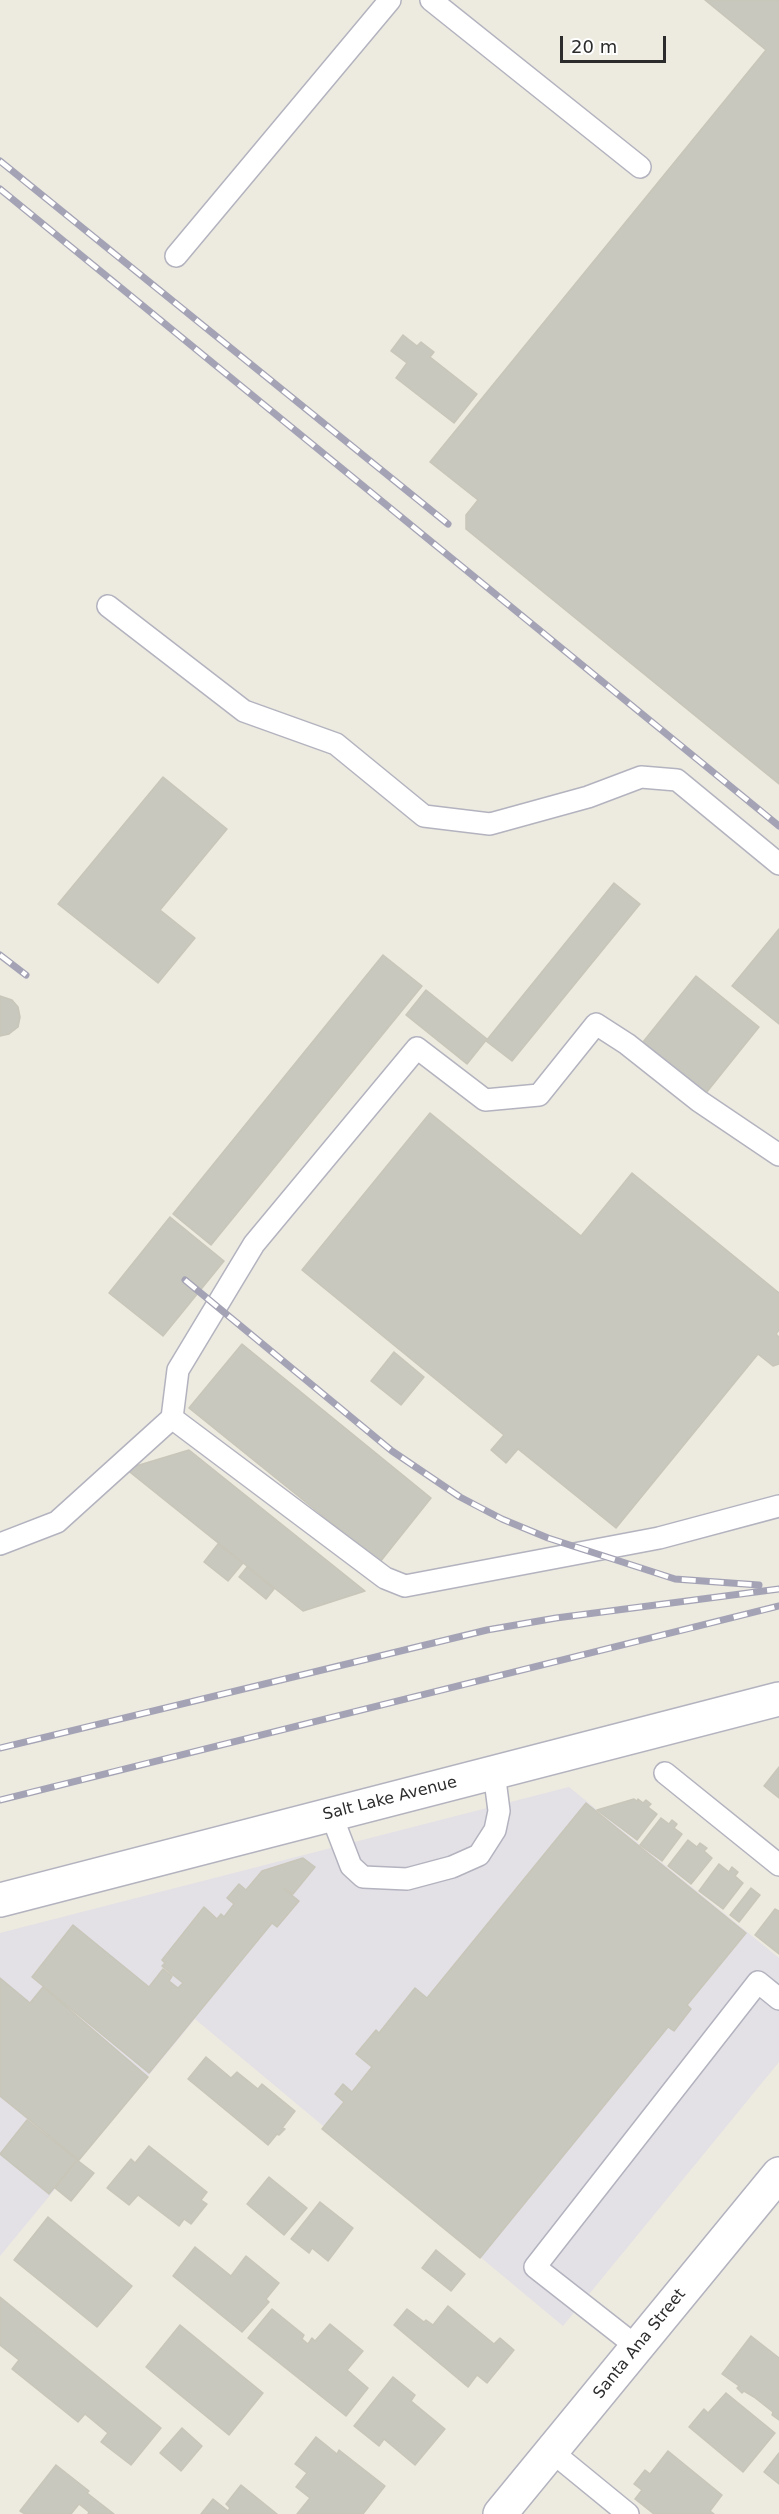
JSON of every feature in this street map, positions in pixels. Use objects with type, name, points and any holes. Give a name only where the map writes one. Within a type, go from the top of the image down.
[{"type":"street","name":"Salt Lake Avenue","points":[[0,1900],[779,1698]]},
{"type":"street","name":"Santa Ana Street","points":[[500,2514],[779,2174]]},
{"type":"lane","points":[[176,256],[390,0]]},
{"type":"lane","points":[[431,0],[640,167]]},
{"type":"lane","points":[[108,606],[244,711],[336,744],[424,816],[489,824],[588,797],[640,777],[676,780],[779,864]]},
{"type":"lane","points":[[0,1544],[57,1522],[172,1418],[178,1370],[254,1244],[417,1048],[485,1100],[539,1095],[596,1024],[627,1044],[699,1101],[779,1155]]},
{"type":"lane","points":[[172,1418],[385,1578],[405,1586],[659,1538],[779,1506]]},
{"type":"lane","points":[[331,1814],[351,1866],[363,1877],[407,1879],[452,1868],[478,1855],[495,1830],[499,1811],[494,1772]]},
{"type":"lane","points":[[665,1773],[779,1865]]},
{"type":"lane","points":[[637,2347],[535,2267],[758,1982],[779,1999]]},
{"type":"lane","points":[[551,2451],[628,2514]]},
{"type":"shaded area","points":[[569,1787],[779,1958],[779,2062],[563,2326],[195,2019],[0,2256],[0,1933]]},
{"type":"building","points":[[705,0],[779,0],[779,784],[466,529],[466,515],[478,500],[430,462],[766,50]]},
{"type":"building","points":[[403,335],[417,346],[421,342],[434,352],[430,357],[477,394],[454,423],[396,378],[407,363],[391,351]]},
{"type":"building","points":[[163,777],[227,829],[160,910],[195,938],[158,983],[58,904]]},
{"type":"building","points":[[614,883],[640,904],[512,1061],[486,1041]]},
{"type":"building","points":[[779,929],[779,1024],[732,986]]},
{"type":"building","points":[[383,955],[422,986],[211,1245],[173,1214]]},
{"type":"building","points":[[696,976],[759,1027],[706,1093],[643,1042]]},
{"type":"building","points":[[426,990],[487,1039],[467,1064],[406,1015]]},
{"type":"building","points":[[0,996],[12,1000],[18,1007],[20,1017],[18,1027],[9,1034],[0,1036]]},
{"type":"building","points":[[430,1113],[581,1236],[632,1173],[779,1293],[779,1330],[776,1334],[779,1337],[779,1364],[773,1366],[758,1354],[616,1528],[518,1449],[506,1463],[491,1450],[504,1435],[302,1270]]},
{"type":"building","points":[[170,1217],[224,1261],[163,1336],[109,1293]]},
{"type":"building","points":[[242,1344],[431,1498],[380,1562],[189,1408]]},
{"type":"building","points":[[394,1352],[424,1377],[401,1405],[371,1381]]},
{"type":"building","points":[[189,1450],[365,1591],[303,1611],[126,1469]]},
{"type":"building","points":[[218,1544],[243,1563],[228,1581],[204,1562]]},
{"type":"building","points":[[247,1567],[274,1589],[266,1599],[239,1577]]},
{"type":"building","points":[[779,1767],[779,1798],[764,1786]]},
{"type":"building","points":[[634,1799],[643,1803],[646,1800],[651,1804],[648,1807],[657,1814],[637,1840],[597,1810]]},
{"type":"building","points":[[586,1803],[746,1933],[687,2005],[691,2009],[674,2031],[668,2027],[480,2258],[322,2129],[344,2102],[335,2094],[343,2084],[352,2092],[372,2067],[356,2054],[376,2030],[379,2033],[415,1988],[427,1998]]},
{"type":"building","points":[[661,1818],[669,1824],[672,1820],[677,1824],[674,1828],[682,1834],[662,1861],[640,1845]]},
{"type":"building","points":[[688,1840],[697,1847],[700,1843],[707,1848],[704,1851],[712,1858],[691,1884],[668,1866]]},
{"type":"building","points":[[303,1858],[315,1867],[293,1894],[283,1888],[299,1901],[277,1927],[272,1923],[149,2073],[32,1977],[73,1925],[149,1987],[163,1969],[172,1976],[169,1981],[178,1988],[183,1983],[162,1966],[165,1963],[162,1960],[204,1907],[217,1919],[221,1914],[224,1917],[234,1904],[227,1898],[239,1884],[246,1890],[262,1871]]},
{"type":"building","points":[[719,1864],[729,1872],[732,1867],[738,1872],[735,1876],[743,1883],[723,1909],[699,1891]]},
{"type":"building","points":[[751,1888],[760,1895],[739,1922],[730,1915]]},
{"type":"building","points":[[775,1909],[779,1911],[779,1954],[755,1935]]},
{"type":"building","points":[[0,1978],[30,2003],[43,1987],[148,2077],[79,2160],[0,2096]]},
{"type":"building","points":[[206,2057],[231,2078],[237,2072],[258,2089],[262,2084],[295,2111],[282,2128],[285,2129],[279,2135],[277,2134],[268,2145],[188,2079]]},
{"type":"building","points":[[27,2120],[77,2160],[49,2194],[0,2154]]},
{"type":"building","points":[[149,2146],[207,2192],[201,2200],[207,2204],[191,2224],[184,2219],[179,2226],[138,2195],[129,2205],[107,2188],[131,2159],[135,2163]]},
{"type":"building","points":[[77,2160],[94,2173],[71,2201],[55,2188]]},
{"type":"building","points":[[269,2177],[307,2208],[284,2235],[247,2204]]},
{"type":"building","points":[[320,2202],[353,2228],[328,2261],[312,2248],[309,2253],[291,2239]]},
{"type":"building","points":[[48,2217],[132,2286],[97,2327],[14,2260]]},
{"type":"building","points":[[195,2247],[231,2276],[246,2256],[279,2283],[266,2299],[269,2302],[242,2332],[173,2276]]},
{"type":"building","points":[[436,2250],[465,2274],[451,2291],[422,2268]]},
{"type":"building","points":[[0,2297],[161,2428],[131,2465],[101,2442],[108,2433],[85,2414],[78,2422],[12,2369],[19,2360],[0,2345]]},
{"type":"building","points":[[448,2306],[494,2344],[500,2338],[514,2350],[487,2383],[477,2375],[468,2387],[394,2325],[407,2309],[424,2322],[426,2320],[433,2325]]},
{"type":"building","points":[[272,2309],[304,2335],[302,2339],[308,2344],[312,2338],[315,2341],[330,2324],[363,2351],[347,2370],[368,2388],[346,2416],[248,2338]]},
{"type":"building","points":[[180,2325],[263,2393],[229,2435],[146,2367]]},
{"type":"building","points":[[751,2336],[779,2358],[779,2420],[772,2415],[773,2412],[754,2397],[744,2391],[742,2393],[737,2388],[739,2386],[722,2374]]},
{"type":"building","points":[[393,2377],[415,2395],[411,2401],[445,2429],[415,2465],[384,2439],[379,2446],[354,2426]]},
{"type":"building","points":[[726,2393],[775,2433],[743,2472],[689,2427],[704,2409],[708,2413]]},
{"type":"building","points":[[182,2428],[202,2446],[181,2471],[160,2453]]},
{"type":"building","points":[[316,2437],[337,2454],[339,2450],[385,2486],[363,2514],[297,2514],[310,2498],[296,2487],[307,2473],[295,2464]]},
{"type":"building","points":[[668,2451],[722,2495],[710,2511],[714,2514],[654,2514],[635,2499],[642,2490],[634,2484],[645,2470],[650,2474]]},
{"type":"building","points":[[779,2453],[779,2484],[764,2472]]},
{"type":"building","points":[[56,2465],[114,2514],[88,2514],[89,2512],[79,2504],[71,2514],[25,2514],[20,2511]]},
{"type":"building","points":[[241,2485],[277,2514],[201,2514],[213,2499],[228,2511],[230,2508],[226,2504]]},
{"type":"railway","points":[[0,161],[448,524]]},
{"type":"railway","points":[[0,189],[779,826]]},
{"type":"railway","points":[[0,955],[26,975]]},
{"type":"railway","points":[[185,1280],[392,1451],[460,1497],[502,1519],[548,1538],[675,1579],[759,1585]]},
{"type":"railway","points":[[0,1748],[487,1630],[556,1618],[779,1589]]},
{"type":"railway","points":[[0,1800],[779,1606]]}]
